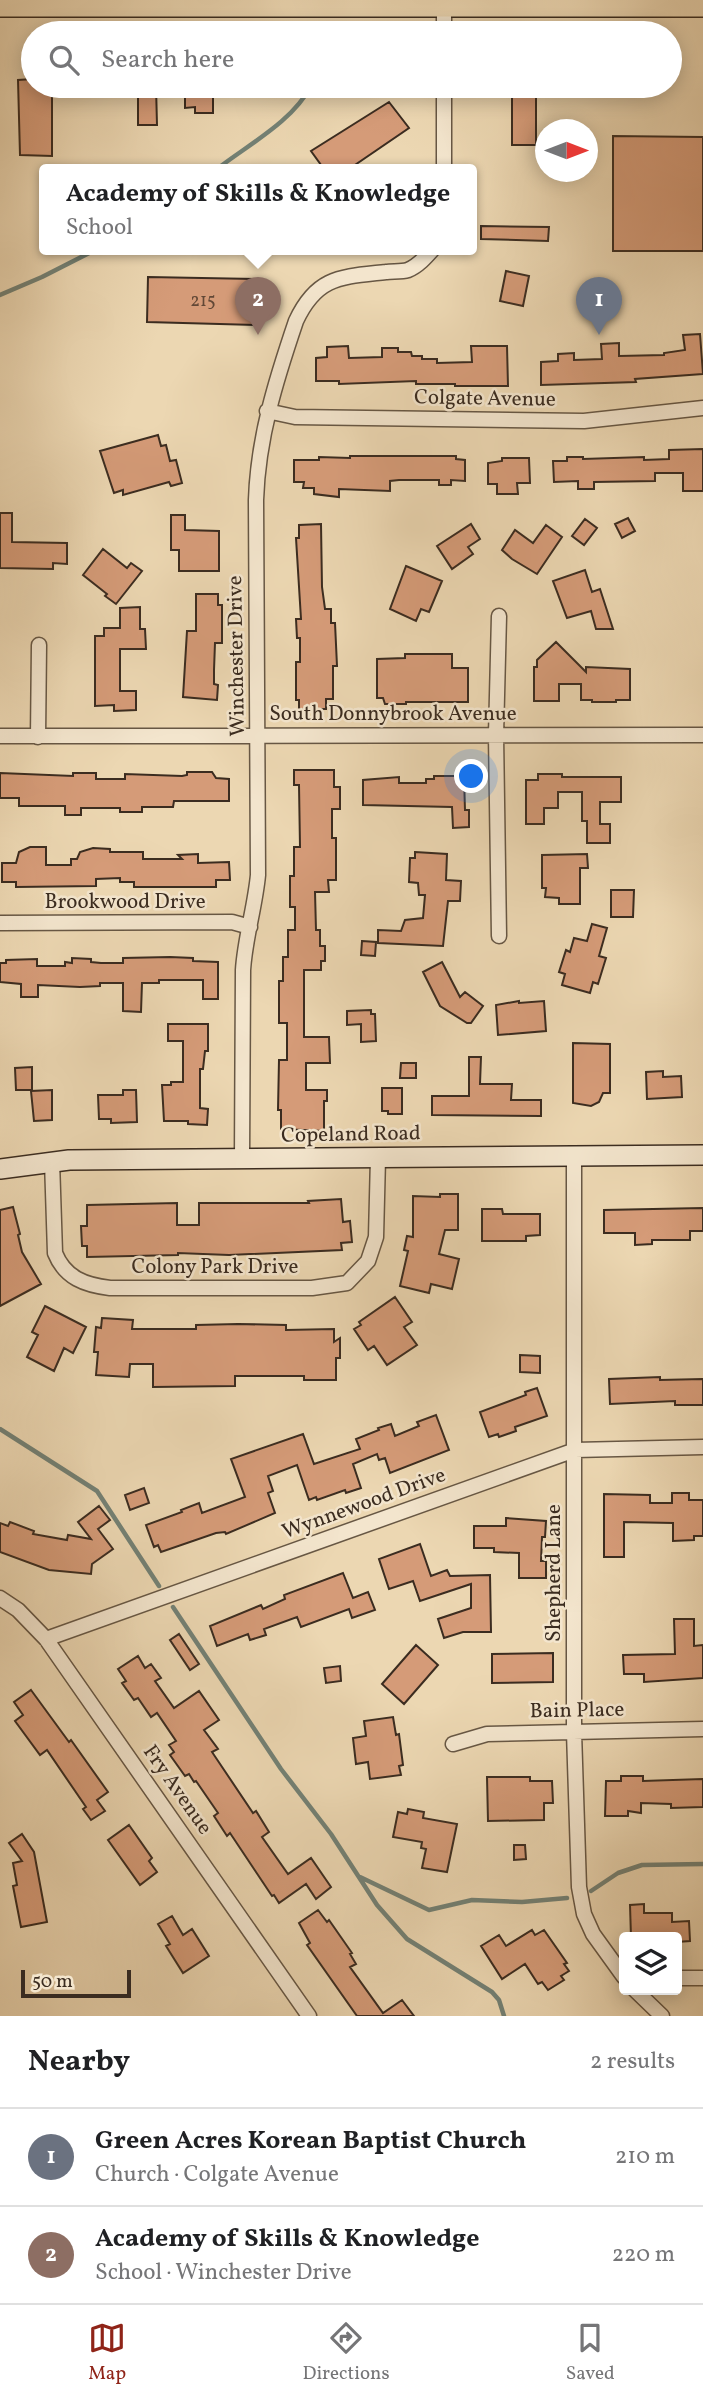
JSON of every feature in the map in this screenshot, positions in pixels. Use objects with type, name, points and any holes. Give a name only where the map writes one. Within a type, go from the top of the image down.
[{"type":"main road","points":[[0,6],[703,6]]},
{"type":"street","points":[[444,7],[444,21]]},
{"type":"street","points":[[443,164],[444,98]]},
{"type":"street","name":"Winchester Drive","points":[[242,1159],[243,970],[258,875],[257,463],[267,411],[301,309],[323,285],[341,277],[408,270],[428,255]]},
{"type":"street","name":"Colgate Avenue","points":[[267,411],[295,418],[584,421],[703,408]]},
{"type":"street","points":[[499,617],[496,735],[499,936]]},
{"type":"street","points":[[38,737],[39,645]]},
{"type":"street","name":"South Donnybrook Avenue","points":[[0,736],[703,735]]},
{"type":"street","name":"Brookwood Drive","points":[[0,923],[232,922],[250,927]]},
{"type":"street","name":"Copeland Road","points":[[0,1169],[52,1161],[703,1155]]},
{"type":"street","name":"Shepherd Lane","points":[[574,1157],[574,1732],[579,1887],[584,1914],[593,1934],[619,1970]]},
{"type":"street","name":"Colony Park Drive","points":[[52,1161],[55,1253],[59,1263],[71,1276],[88,1285],[110,1288],[312,1288],[347,1283],[368,1261],[376,1237],[378,1158]]},
{"type":"street","name":"Wynnewood Drive","points":[[46,1639],[575,1450],[703,1447]]},
{"type":"street","name":"Fry Avenue","points":[[0,1598],[19,1610],[46,1639],[309,2016]]},
{"type":"street","name":"Bain Place","points":[[453,1744],[487,1734],[703,1729]]},
{"type":"street","points":[[682,1978],[703,1978]]},
{"type":"street","points":[[640,1995],[662,2016]]},
{"type":"building","points":[[18,80],[21,80],[21,98],[52,98],[52,156],[20,155]]},
{"type":"building","points":[[138,98],[156,98],[157,125],[138,125]]},
{"type":"building","points":[[185,98],[213,98],[213,113],[195,113],[195,107],[185,108]]},
{"type":"building","points":[[512,98],[536,98],[535,145],[512,145]]},
{"type":"building","points":[[389,102],[409,128],[356,164],[320,164],[311,151]]},
{"type":"building","points":[[613,136],[703,137],[703,251],[613,251]]},
{"type":"building","points":[[481,226],[549,227],[548,241],[481,239]]},
{"type":"building","points":[[506,271],[529,276],[523,306],[500,301]]},
{"type":"building","points":[[148,277],[260,279],[259,325],[147,322]]},
{"type":"building","points":[[700,334],[703,374],[635,379],[636,382],[541,385],[541,362],[558,361],[558,354],[574,353],[574,360],[602,359],[601,344],[619,343],[619,356],[664,355],[685,350],[683,335]]},
{"type":"building","points":[[348,346],[349,358],[382,357],[382,348],[398,348],[398,352],[411,352],[412,356],[422,356],[422,359],[437,359],[437,363],[472,362],[471,346],[507,346],[508,386],[416,384],[416,381],[339,384],[339,381],[316,381],[316,358],[327,357],[327,347]]},
{"type":"building","points":[[158,435],[161,446],[166,445],[170,461],[176,460],[182,483],[171,486],[169,482],[123,495],[123,490],[114,493],[100,451]]},
{"type":"building","points":[[703,449],[703,491],[683,491],[683,473],[655,473],[655,481],[594,482],[594,489],[578,489],[578,481],[554,482],[553,461],[567,461],[567,457],[669,459],[669,450]]},
{"type":"building","points":[[350,456],[456,456],[456,459],[465,460],[465,481],[451,480],[451,485],[439,485],[439,480],[390,481],[390,491],[339,489],[339,497],[314,494],[314,488],[303,488],[304,482],[294,482],[294,460]]},
{"type":"building","points":[[502,458],[529,458],[530,483],[517,483],[518,494],[497,494],[497,484],[488,484],[488,463],[502,461]]},
{"type":"building","points":[[0,513],[12,513],[12,542],[67,543],[67,564],[53,563],[53,569],[0,568]]},
{"type":"building","points":[[171,515],[185,515],[185,530],[219,531],[219,571],[179,571],[179,550],[171,550]]},
{"type":"building","points":[[628,518],[635,531],[622,538],[615,524]]},
{"type":"building","points":[[585,519],[597,528],[584,545],[572,536]]},
{"type":"building","points":[[321,524],[322,587],[325,609],[331,609],[331,623],[335,623],[337,666],[333,666],[333,699],[326,699],[326,709],[299,709],[299,700],[296,700],[296,662],[300,662],[300,638],[297,638],[296,619],[301,619],[296,538],[299,538],[299,525]]},
{"type":"building","points":[[471,524],[480,539],[468,547],[473,554],[452,569],[437,546]]},
{"type":"building","points":[[546,525],[562,537],[537,574],[502,550],[515,530],[533,543]]},
{"type":"building","points":[[103,549],[127,568],[131,563],[142,571],[116,604],[83,575]]},
{"type":"building","points":[[406,566],[442,581],[429,612],[421,609],[416,621],[390,609]]},
{"type":"building","points":[[585,570],[592,592],[600,589],[613,629],[596,629],[591,611],[567,618],[553,581]]},
{"type":"building","points":[[196,594],[218,594],[218,605],[222,605],[222,643],[215,643],[214,684],[218,685],[217,700],[183,697],[187,631],[196,631]]},
{"type":"building","points":[[140,607],[140,629],[145,629],[146,649],[120,649],[120,691],[136,691],[136,710],[114,711],[114,705],[95,706],[95,636],[104,636],[104,628],[120,628],[120,608]]},
{"type":"building","points":[[556,642],[586,672],[586,667],[630,669],[630,700],[581,700],[581,684],[559,684],[559,701],[534,701],[534,667],[537,667],[537,660]]},
{"type":"building","points":[[405,654],[452,654],[452,668],[468,668],[468,702],[385,704],[383,698],[377,698],[377,659],[405,658]]},
{"type":"building","points":[[294,770],[334,770],[334,787],[340,787],[340,809],[332,809],[332,838],[336,838],[336,880],[328,880],[329,892],[315,892],[316,930],[320,930],[320,946],[325,946],[325,961],[321,961],[321,970],[304,970],[304,1037],[329,1037],[330,1063],[306,1063],[306,1090],[327,1090],[327,1101],[324,1101],[324,1131],[281,1129],[281,1110],[278,1110],[279,1060],[287,1060],[287,1023],[279,1023],[279,981],[283,981],[283,957],[288,957],[288,930],[295,930],[295,907],[290,907],[290,876],[294,876],[294,847],[300,847],[299,785],[294,785]]},
{"type":"building","points":[[187,772],[212,772],[216,778],[229,779],[229,801],[174,801],[173,807],[142,807],[142,812],[120,812],[120,808],[81,808],[81,815],[65,815],[65,806],[19,806],[19,798],[0,798],[0,773],[73,776],[73,773],[96,773],[96,779],[125,779],[125,774],[182,776],[187,775]]},
{"type":"building","points":[[538,774],[562,774],[562,777],[621,777],[621,802],[600,802],[600,824],[610,824],[610,843],[587,843],[587,821],[582,821],[582,792],[558,792],[558,808],[544,808],[544,824],[526,824],[526,780],[538,780]]},
{"type":"building","points":[[434,776],[464,776],[465,810],[469,810],[469,827],[453,828],[452,807],[363,805],[363,780],[399,777],[399,783],[426,783],[426,779],[434,779]]},
{"type":"building","points":[[30,847],[46,847],[46,865],[71,865],[71,859],[77,859],[80,852],[93,848],[110,849],[110,852],[143,852],[143,859],[182,859],[178,855],[198,854],[198,863],[229,862],[230,880],[216,880],[216,887],[134,887],[134,882],[120,882],[120,878],[96,879],[96,886],[16,887],[16,882],[2,882],[2,863],[16,863],[19,852]]},
{"type":"building","points":[[415,852],[447,854],[446,880],[461,881],[460,901],[448,901],[443,946],[378,943],[378,930],[401,931],[405,920],[423,918],[425,895],[419,895],[418,883],[409,882],[410,858],[415,858]]},
{"type":"building","points":[[587,854],[588,868],[580,868],[580,904],[559,904],[559,898],[545,897],[546,888],[542,888],[542,855]]},
{"type":"building","points":[[611,890],[634,890],[633,917],[611,917]]},
{"type":"building","points":[[592,924],[607,928],[599,956],[606,958],[598,984],[593,982],[590,993],[562,985],[565,974],[559,972],[566,950],[570,952],[574,938],[587,941]]},
{"type":"building","points":[[362,941],[376,942],[375,956],[361,955]]},
{"type":"building","points":[[170,957],[218,962],[218,999],[203,999],[203,980],[159,980],[159,983],[142,983],[141,1012],[123,1011],[123,983],[100,983],[100,986],[80,987],[38,985],[38,997],[21,997],[21,984],[0,982],[0,963],[6,963],[6,960],[37,959],[37,966],[65,966],[65,962],[72,963],[72,958],[91,959],[91,962],[101,963],[123,963],[123,958]]},
{"type":"building","points":[[442,962],[460,997],[465,992],[483,1006],[471,1023],[440,1006],[423,972]]},
{"type":"building","points":[[544,1001],[546,1031],[498,1035],[496,1005]]},
{"type":"building","points":[[371,1010],[371,1014],[375,1014],[376,1041],[361,1042],[361,1024],[347,1025],[347,1011]]},
{"type":"building","points":[[168,1024],[208,1024],[208,1051],[205,1051],[203,1069],[200,1069],[200,1108],[208,1109],[207,1125],[188,1124],[188,1121],[164,1121],[162,1085],[183,1082],[183,1041],[168,1041]]},
{"type":"building","points":[[573,1043],[610,1044],[610,1093],[603,1093],[599,1102],[591,1106],[573,1103]]},
{"type":"building","points":[[469,1057],[481,1057],[480,1084],[512,1084],[511,1100],[541,1100],[541,1116],[432,1115],[432,1096],[469,1096]]},
{"type":"building","points":[[401,1063],[416,1063],[416,1078],[400,1078]]},
{"type":"building","points":[[32,1067],[32,1090],[16,1090],[15,1068]]},
{"type":"building","points":[[663,1071],[663,1077],[681,1076],[682,1097],[647,1099],[646,1072]]},
{"type":"building","points":[[382,1088],[402,1088],[402,1114],[382,1111]]},
{"type":"building","points":[[52,1090],[52,1120],[34,1121],[31,1091]]},
{"type":"building","points":[[123,1090],[136,1090],[137,1122],[111,1123],[111,1119],[99,1119],[98,1095],[123,1095]]},
{"type":"building","points":[[440,1194],[458,1194],[458,1230],[445,1230],[439,1254],[459,1259],[452,1289],[431,1284],[429,1293],[400,1286],[408,1251],[404,1250],[407,1236],[413,1237],[413,1196],[440,1197]]},
{"type":"building","points":[[341,1199],[343,1222],[350,1221],[352,1242],[341,1243],[342,1250],[87,1257],[87,1246],[82,1246],[81,1226],[87,1226],[87,1205],[177,1203],[177,1225],[199,1225],[199,1203],[309,1203],[308,1201]]},
{"type":"building","points":[[13,1207],[22,1252],[41,1284],[0,1306],[0,1210]]},
{"type":"building","points":[[703,1208],[703,1231],[690,1231],[690,1240],[652,1240],[652,1244],[635,1245],[635,1233],[604,1233],[604,1210]]},
{"type":"building","points":[[482,1209],[502,1209],[503,1214],[540,1214],[540,1235],[526,1236],[526,1241],[482,1241]]},
{"type":"building","points":[[395,1297],[412,1322],[404,1327],[417,1345],[387,1365],[374,1346],[368,1350],[354,1329],[361,1325],[359,1322]]},
{"type":"building","points":[[45,1306],[86,1327],[73,1353],[64,1348],[54,1371],[27,1357],[38,1335],[32,1332]]},
{"type":"building","points":[[102,1318],[133,1320],[132,1329],[196,1329],[196,1325],[238,1324],[286,1325],[286,1330],[334,1329],[334,1342],[340,1338],[336,1380],[304,1380],[304,1376],[235,1376],[235,1386],[153,1387],[153,1364],[130,1364],[129,1377],[96,1375],[96,1327],[101,1328]]},
{"type":"building","points":[[520,1355],[540,1356],[540,1373],[520,1372]]},
{"type":"building","points":[[660,1377],[660,1380],[703,1379],[703,1405],[675,1405],[675,1401],[610,1404],[609,1379]]},
{"type":"building","points":[[537,1388],[547,1416],[515,1427],[516,1431],[499,1437],[498,1434],[489,1437],[480,1412],[526,1395],[525,1392]]},
{"type":"building","points":[[436,1415],[449,1450],[390,1473],[385,1458],[379,1460],[377,1454],[353,1464],[361,1488],[346,1493],[345,1490],[317,1500],[316,1497],[309,1500],[297,1465],[268,1476],[273,1491],[268,1493],[275,1513],[226,1534],[216,1533],[161,1552],[158,1545],[154,1547],[146,1525],[199,1503],[202,1513],[245,1497],[231,1459],[303,1434],[314,1464],[360,1449],[356,1439],[379,1430],[378,1428],[391,1424],[395,1436],[419,1426],[417,1422]]},
{"type":"building","points":[[144,1488],[149,1503],[130,1510],[125,1495]]},
{"type":"building","points":[[672,1493],[689,1493],[689,1500],[703,1500],[703,1536],[694,1536],[694,1540],[673,1541],[673,1523],[624,1522],[624,1557],[604,1557],[604,1494],[650,1495],[650,1503],[672,1503]]},
{"type":"building","points":[[99,1506],[110,1520],[98,1529],[113,1549],[92,1564],[91,1574],[49,1570],[0,1552],[0,1523],[8,1526],[10,1522],[34,1531],[33,1534],[67,1540],[68,1535],[91,1539],[78,1522]]},
{"type":"building","points":[[506,1518],[546,1521],[541,1561],[546,1561],[546,1578],[519,1578],[519,1553],[494,1552],[494,1548],[474,1548],[474,1526],[506,1526]]},
{"type":"building","points":[[420,1544],[431,1576],[447,1570],[450,1576],[490,1575],[491,1632],[463,1632],[444,1638],[438,1619],[471,1608],[471,1584],[420,1601],[413,1581],[389,1589],[379,1559]]},
{"type":"building","points":[[343,1573],[353,1598],[368,1592],[375,1610],[352,1618],[349,1609],[301,1627],[297,1617],[264,1629],[266,1635],[250,1640],[248,1634],[217,1646],[210,1626],[261,1605],[263,1609],[285,1599],[284,1595]]},
{"type":"building","points":[[674,1619],[694,1619],[694,1646],[703,1645],[703,1678],[644,1682],[644,1674],[624,1674],[623,1655],[675,1654]]},
{"type":"building","points":[[179,1634],[199,1664],[190,1670],[170,1640]]},
{"type":"building","points":[[416,1645],[438,1665],[404,1704],[382,1684]]},
{"type":"building","points":[[553,1653],[553,1682],[492,1683],[492,1654]]},
{"type":"building","points":[[138,1656],[145,1668],[151,1664],[161,1678],[155,1681],[174,1708],[199,1691],[219,1720],[204,1730],[218,1749],[212,1752],[269,1832],[262,1837],[288,1874],[311,1858],[331,1887],[316,1899],[306,1884],[279,1903],[230,1833],[227,1836],[214,1816],[218,1813],[196,1781],[194,1782],[189,1774],[185,1776],[170,1755],[174,1752],[169,1745],[176,1741],[157,1713],[151,1717],[138,1698],[134,1700],[122,1683],[126,1681],[118,1669]]},
{"type":"building","points":[[340,1666],[341,1681],[326,1683],[324,1668]]},
{"type":"building","points":[[31,1690],[108,1792],[97,1800],[105,1811],[91,1820],[83,1809],[86,1807],[47,1750],[40,1755],[15,1721],[23,1715],[14,1702]]},
{"type":"building","points":[[393,1717],[396,1735],[399,1734],[403,1765],[399,1766],[401,1775],[370,1779],[368,1762],[356,1764],[353,1738],[366,1736],[364,1721]]},
{"type":"building","points":[[621,1776],[643,1776],[643,1781],[703,1779],[703,1807],[671,1808],[671,1804],[641,1803],[641,1813],[628,1811],[628,1816],[605,1816],[606,1781],[621,1781]]},
{"type":"building","points":[[487,1777],[530,1777],[530,1781],[552,1781],[553,1803],[544,1803],[544,1820],[488,1821]]},
{"type":"building","points":[[408,1809],[424,1812],[423,1818],[457,1824],[447,1872],[422,1868],[426,1849],[421,1848],[422,1842],[393,1837],[398,1812],[407,1814]]},
{"type":"building","points":[[129,1825],[152,1858],[149,1861],[157,1872],[140,1885],[108,1840]]},
{"type":"building","points":[[22,1834],[34,1852],[47,1922],[21,1927],[13,1886],[17,1885],[13,1863],[22,1861],[9,1843]]},
{"type":"building","points":[[514,1845],[525,1845],[526,1859],[514,1860]]},
{"type":"building","points":[[644,1904],[644,1913],[672,1913],[672,1922],[689,1921],[690,1941],[682,1942],[682,1932],[631,1932],[630,1905]]},
{"type":"building","points":[[318,1910],[327,1922],[329,1920],[352,1953],[350,1954],[356,1964],[350,1967],[383,2013],[402,2000],[414,2016],[357,2016],[307,1945],[310,1943],[299,1923]]},
{"type":"building","points":[[172,1916],[183,1935],[192,1929],[209,1956],[183,1973],[166,1946],[170,1944],[158,1924]]},
{"type":"building","points":[[532,1930],[535,1935],[544,1930],[567,1963],[564,1964],[569,1971],[561,1976],[564,1980],[548,1990],[542,1982],[538,1984],[525,1964],[502,1979],[481,1946],[499,1935],[506,1946]]},
{"type":"waterway","points":[[224,164],[269,132],[304,98]]},
{"type":"waterway","points":[[0,295],[85,255]]},
{"type":"waterway","points":[[0,1429],[97,1491],[159,1586]]},
{"type":"waterway","points":[[173,1607],[281,1769],[331,1834],[377,1905],[407,1939],[492,1992],[499,2000],[504,2016]]},
{"type":"waterway","points":[[591,1891],[618,1873],[642,1865],[703,1864]]},
{"type":"waterway","points":[[360,1877],[429,1910],[472,1900],[522,1902],[567,1898]]},
{"type":"place","name":"Academy of Skills & Knowledge","points":[[258,335]]},
{"type":"place","name":"Green Acres Korean Baptist Church","points":[[599,335]]}]
